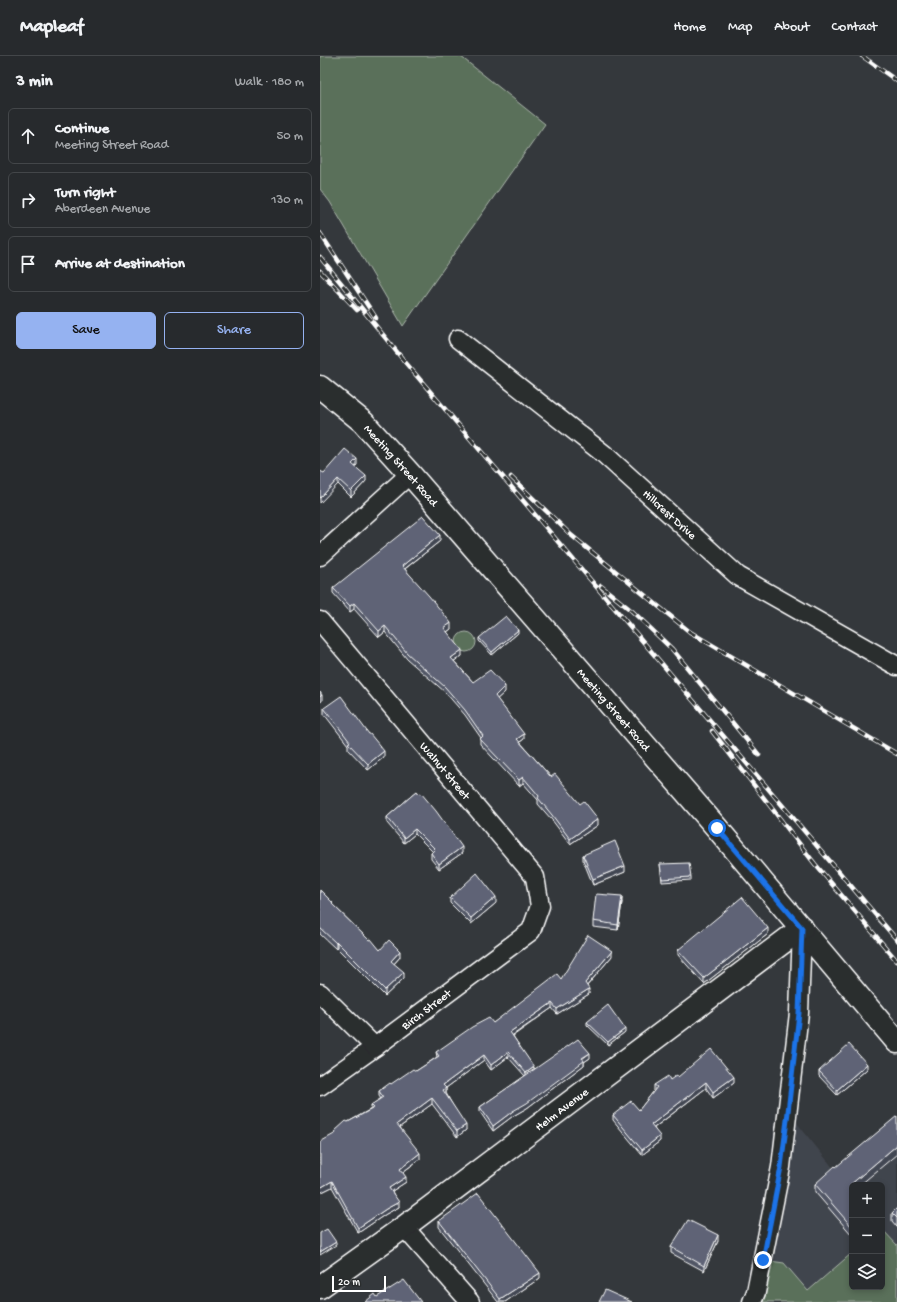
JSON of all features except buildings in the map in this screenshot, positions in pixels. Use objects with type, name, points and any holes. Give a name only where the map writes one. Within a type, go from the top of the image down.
[{"type":"street","name":"Hillcrest Drive","points":[[458,339],[604,454],[738,576],[897,666]]},
{"type":"street","name":"Meeting Street Road","points":[[320,387],[363,422],[410,474],[717,828],[897,1042]]},
{"type":"street","points":[[320,556],[410,474]]},
{"type":"street","name":"Walnut Street","points":[[320,620],[535,877],[540,906],[531,930]]},
{"type":"street","points":[[752,1302],[756,1292],[781,1167],[799,1013],[802,928]]},
{"type":"street","name":"Helm Avenue","points":[[320,1287],[404,1227],[802,928]]},
{"type":"street","name":"Birch Street","points":[[320,1086],[375,1047],[531,930]]},
{"type":"street","points":[[320,993],[375,1047]]},
{"type":"street","points":[[404,1227],[470,1302]]},
{"type":"shaded area","points":[[788,1112],[834,1169],[897,1115],[897,1245],[885,1232],[885,1182],[849,1182],[849,1256],[808,1291],[784,1263],[763,1260]]},
{"type":"green space","points":[[320,56],[460,56],[545,124],[403,326],[330,202],[320,189]]},
{"type":"green space","points":[[462,632],[470,632],[476,638],[476,646],[470,652],[462,652],[456,646],[456,638]]},
{"type":"green space","points":[[885,1232],[897,1245],[897,1302],[752,1302],[763,1260],[784,1263],[808,1291],[849,1256],[849,1290],[885,1290]]},
{"type":"railway","points":[[862,56],[897,81]]},
{"type":"railway","points":[[320,233],[376,318]]},
{"type":"railway","points":[[320,257],[405,362],[897,940]]},
{"type":"railway","points":[[320,271],[357,310]]},
{"type":"railway","points":[[511,477],[571,535],[690,632],[897,754]]},
{"type":"railway","points":[[601,586],[632,611],[672,649],[759,755]]},
{"type":"railway","points":[[712,731],[815,864],[897,961]]},
{"type":"route","points":[[717,828],[802,928],[799,1013],[788,1112],[781,1167],[763,1260]]}]
